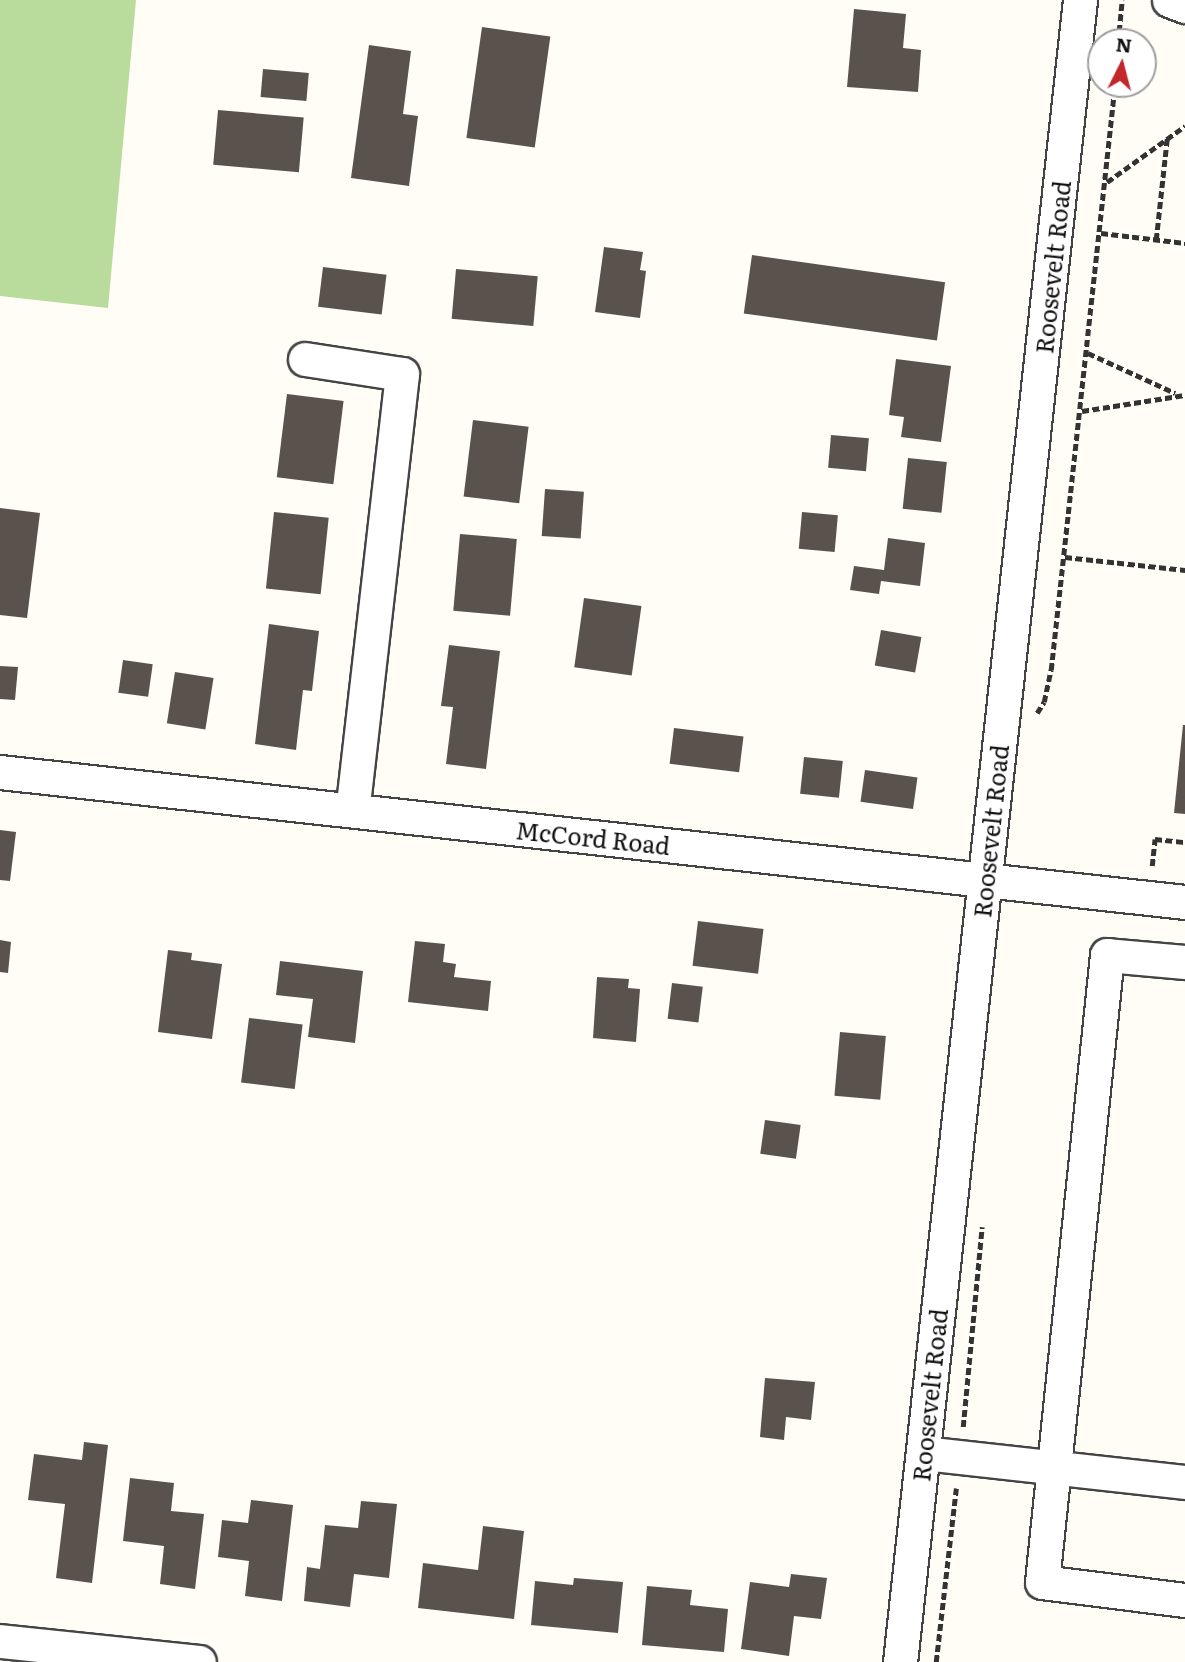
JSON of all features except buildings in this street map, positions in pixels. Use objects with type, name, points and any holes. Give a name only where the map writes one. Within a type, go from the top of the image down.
[{"type":"street","name":"Roosevelt Road","points":[[900,1662],[1080,0]]},
{"type":"street","points":[[1169,0],[1185,6]]},
{"type":"street","points":[[304,359],[402,374],[352,810]]},
{"type":"street","name":"McCord Road","points":[[0,772],[985,883],[1185,902]]},
{"type":"street","points":[[1185,962],[1107,955],[1042,1582],[1185,1600]]},
{"type":"street","points":[[923,1453],[1185,1482]]},
{"type":"street","points":[[0,1641],[199,1662]]},
{"type":"path","points":[[1119,28],[1122,0]]},
{"type":"path","points":[[1106,182],[1185,126]]},
{"type":"path","points":[[1156,240],[1167,139]]},
{"type":"path","points":[[1101,233],[1185,243]]},
{"type":"path","points":[[1088,353],[1176,394]]},
{"type":"path","points":[[1082,411],[1185,394]]},
{"type":"path","points":[[1065,557],[1185,570]]},
{"type":"path","points":[[1150,878],[1155,839],[1185,842]]},
{"type":"green space","points":[[0,0],[136,0],[108,308],[0,296]]}]
